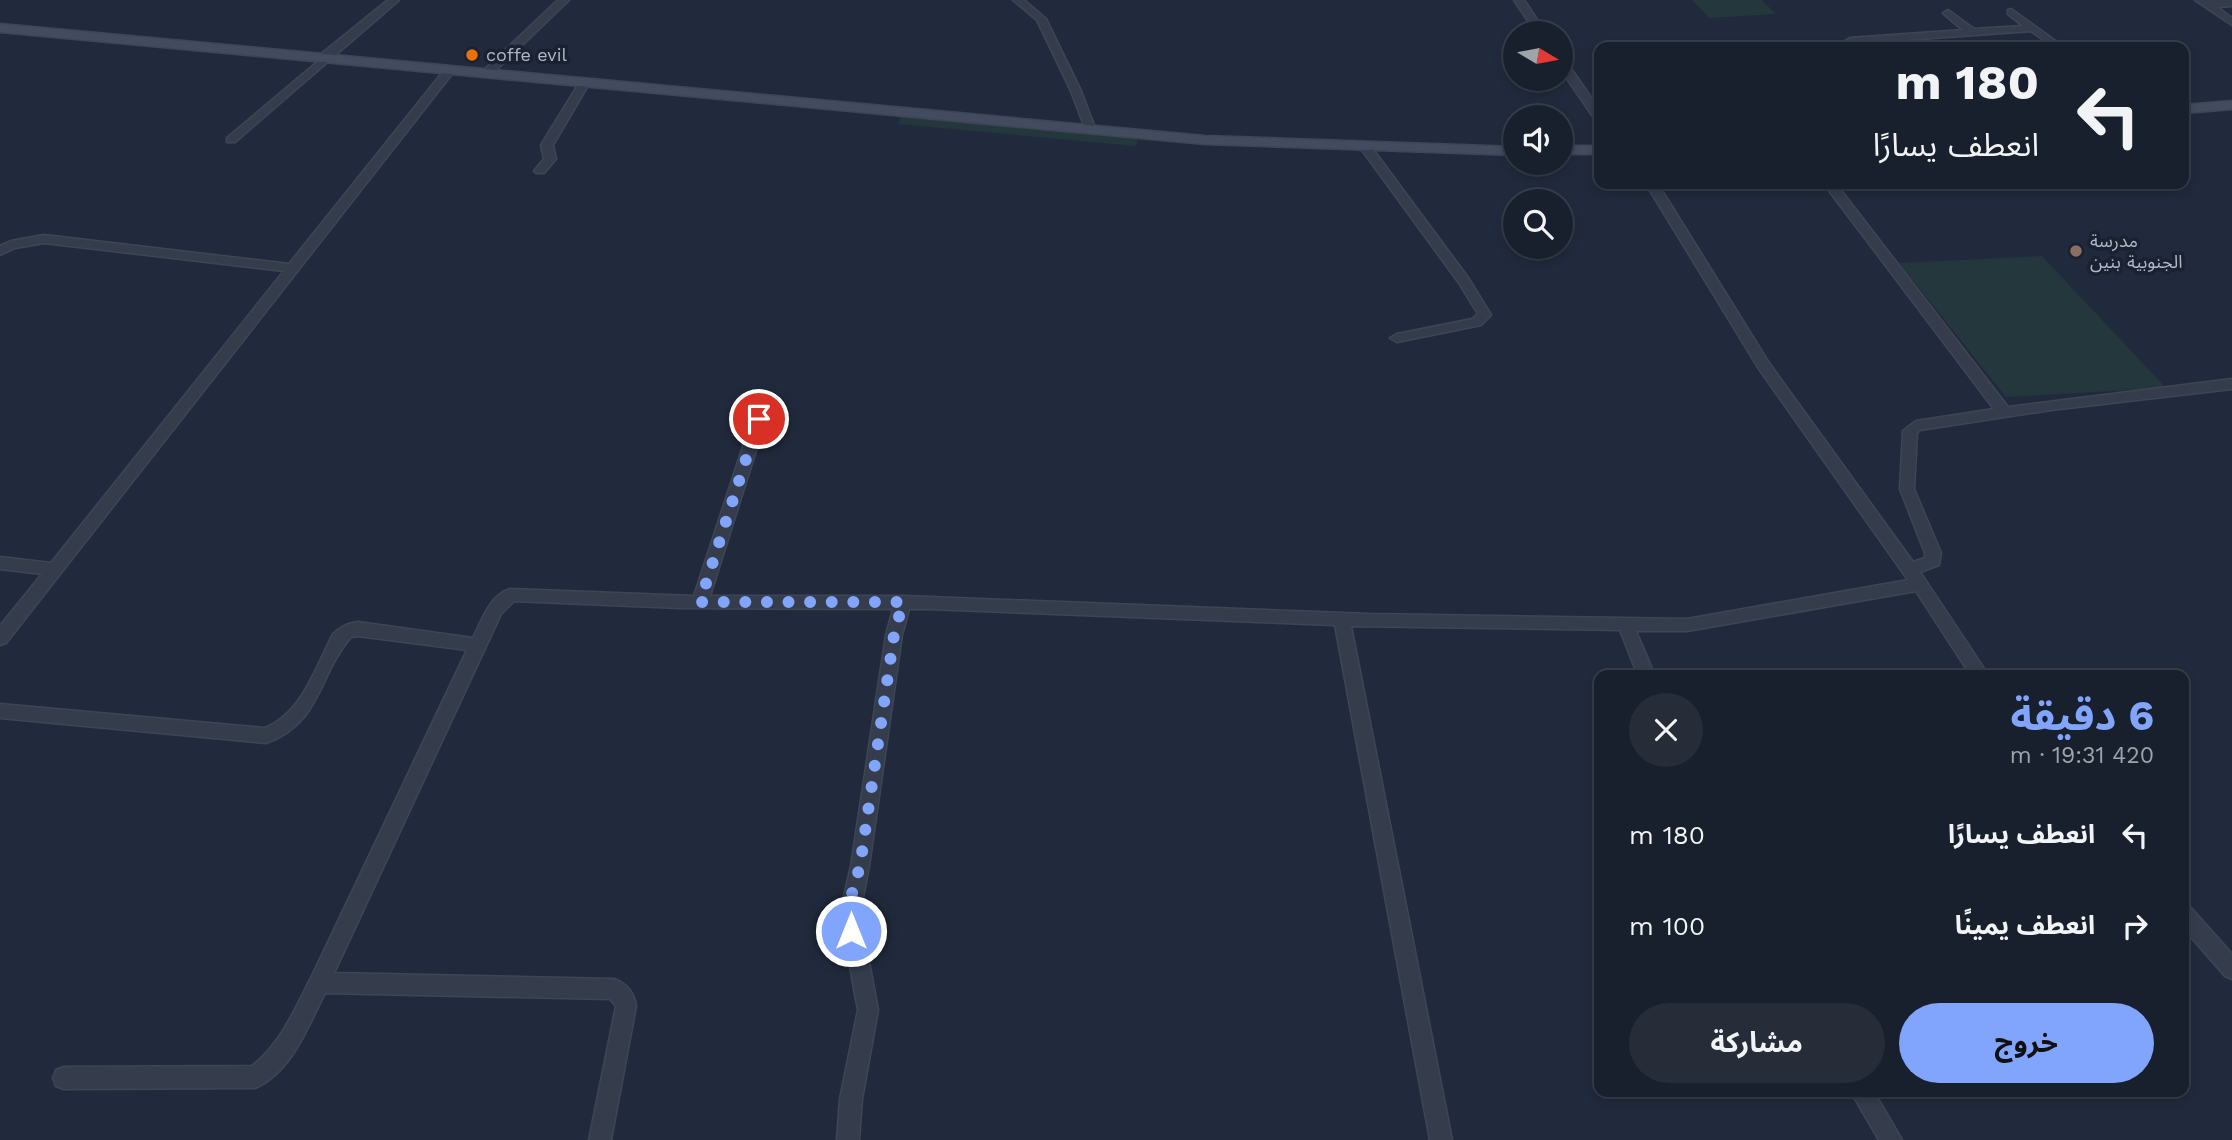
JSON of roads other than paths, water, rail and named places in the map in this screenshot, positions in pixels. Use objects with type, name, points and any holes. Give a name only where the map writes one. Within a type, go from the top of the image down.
[{"type":"street","points":[[230,140],[242,134],[394,0]]},
{"type":"street","points":[[487,73],[564,0]]},
{"type":"street","points":[[1018,0],[1041,19],[1076,91],[1090,128]]},
{"type":"street","points":[[1519,0],[1533,21]]},
{"type":"street","points":[[2204,2],[2232,3]]},
{"type":"street","points":[[2204,2],[2232,22]]},
{"type":"street","points":[[2011,12],[2052,42]]},
{"type":"street","points":[[1948,13],[1971,32]]},
{"type":"street","points":[[1850,41],[2032,27]]},
{"type":"street","points":[[0,28],[1205,140],[1503,151]]},
{"type":"street","points":[[0,638],[450,70]]},
{"type":"street","points":[[1573,80],[1594,110]]},
{"type":"street","points":[[541,171],[550,159],[547,145],[585,82]]},
{"type":"street","points":[[2189,109],[2232,105]]},
{"type":"street","points":[[1365,146],[1465,282],[1485,315],[1476,322],[1397,338]]},
{"type":"street","points":[[1573,150],[1594,150]]},
{"type":"street","points":[[1655,189],[1764,366],[1920,584],[1977,670]]},
{"type":"street","points":[[1834,189],[2004,412]]},
{"type":"street","points":[[0,251],[11,245],[44,239],[291,268]]},
{"type":"street","points":[[1909,569],[1933,561],[1933,553],[1907,489],[1910,431],[1926,423],[2232,384]]},
{"type":"street","points":[[700,602],[759,419]]},
{"type":"street","points":[[0,563],[55,569]]},
{"type":"street","points":[[64,1078],[255,1077],[267,1069],[286,1045],[319,983],[495,610],[510,594],[700,602],[903,602],[1342,619],[1625,624],[1709,623],[1920,584]]},
{"type":"street","points":[[848,1140],[851,1099],[868,1010],[851,931],[851,897],[860,866],[894,635],[903,602]]},
{"type":"street","points":[[1342,619],[1441,1140]]},
{"type":"street","points":[[1625,624],[1644,670]]},
{"type":"street","points":[[0,711],[266,736],[285,727],[297,715],[346,631],[358,629],[478,645]]},
{"type":"street","points":[[2189,921],[2232,969]]},
{"type":"street","points":[[319,983],[614,989],[625,998],[626,1006],[600,1140]]},
{"type":"street","points":[[1865,1097],[1891,1140]]},
{"type":"place","name":"coffe evil","points":[[472,55]]},
{"type":"place","name":"مدرسة الجنوبية بنين","points":[[2076,251]]}]
